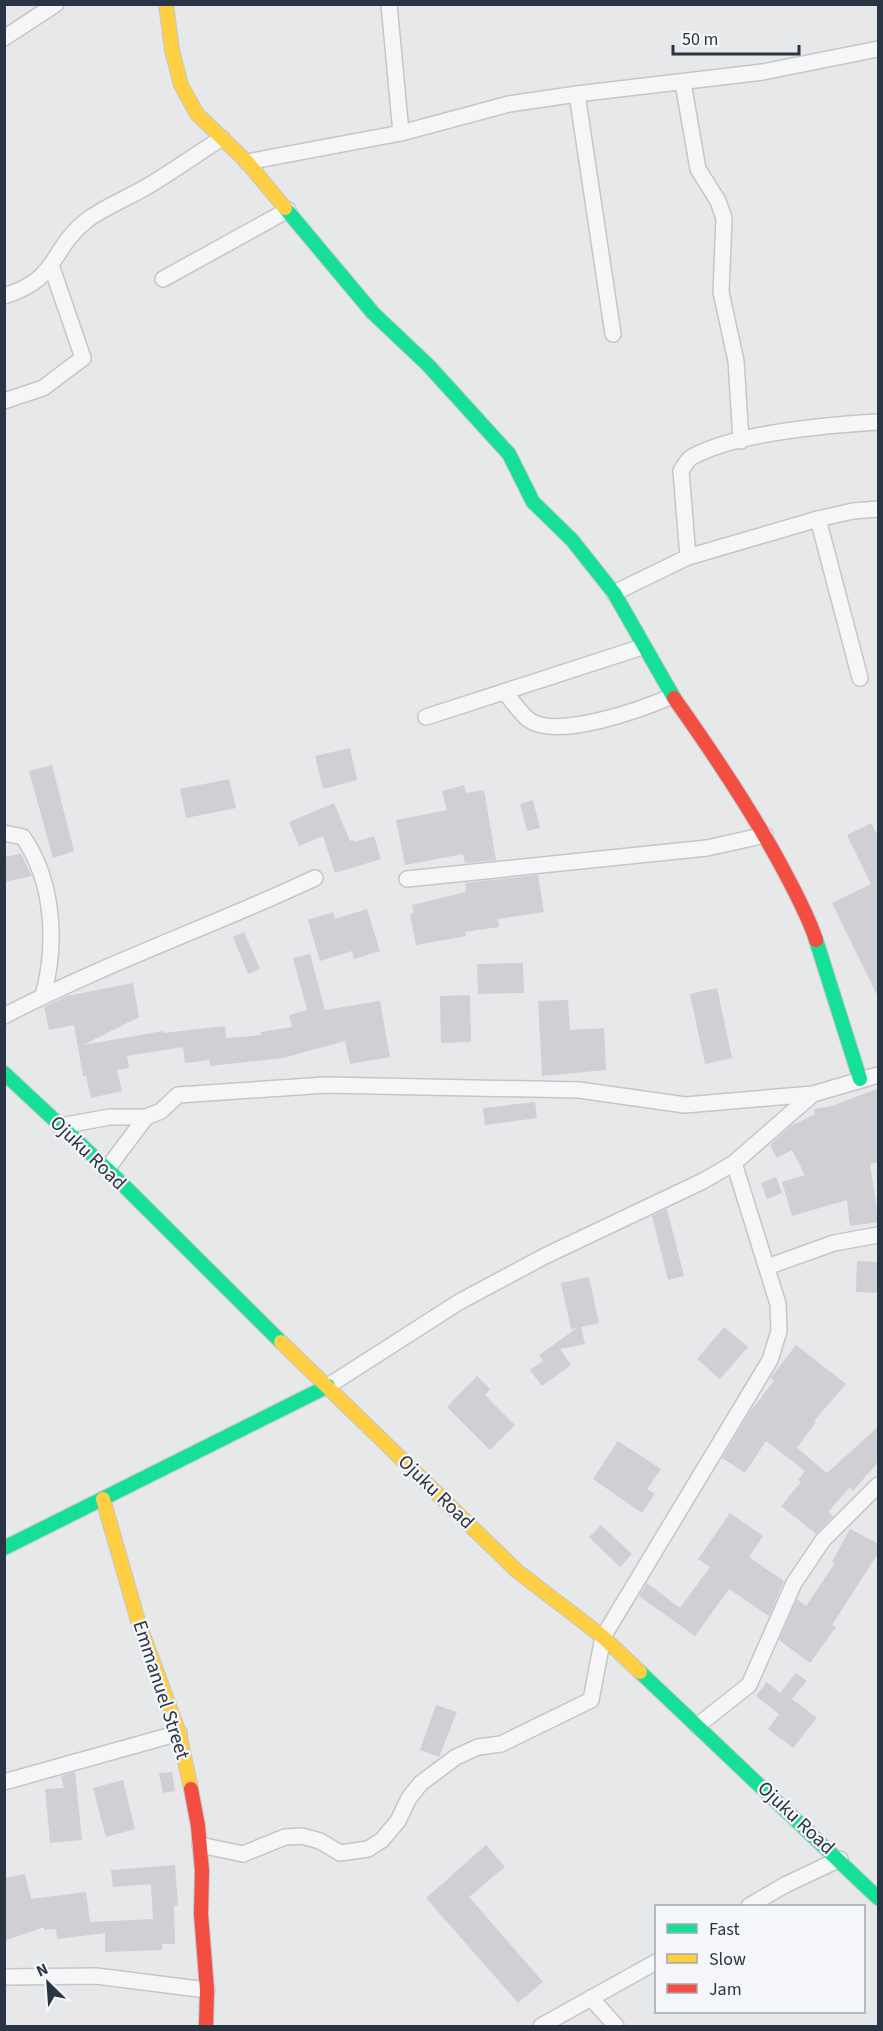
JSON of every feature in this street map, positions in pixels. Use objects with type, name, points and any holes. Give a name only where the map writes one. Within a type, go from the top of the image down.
[{"type":"main road","points":[[166,4],[172,50],[181,85],[197,114],[247,162],[373,313],[428,365],[509,454],[533,502],[572,540],[614,593],[642,647],[672,696],[713,753],[765,835],[809,918],[860,1079]]},
{"type":"main road","name":"Ojuku Road","points":[[4,1073],[107,1169],[190,1254],[517,1572],[603,1637],[879,1898]]},
{"type":"main road","points":[[4,1548],[328,1386]]},
{"type":"main road","name":"Emmanuel Street","points":[[103,1500],[138,1621],[179,1733],[200,1845],[207,1990],[206,2026]]},
{"type":"street","points":[[4,38],[56,4]]},
{"type":"street","points":[[389,4],[401,133]]},
{"type":"street","points":[[247,162],[401,133],[509,105],[577,94],[763,72],[879,49]]},
{"type":"street","points":[[683,83],[698,169],[718,201],[724,218],[721,292],[736,361],[741,441]]},
{"type":"street","points":[[577,94],[613,333]]},
{"type":"street","points":[[4,296],[31,286],[51,265],[68,239],[88,220],[222,138]]},
{"type":"street","points":[[163,279],[288,210]]},
{"type":"street","points":[[4,401],[43,388],[83,358],[64,296],[51,265]]},
{"type":"street","points":[[688,557],[681,471],[690,458],[741,441],[800,429],[879,422]]},
{"type":"street","points":[[614,593],[688,557],[818,519],[853,511],[879,509]]},
{"type":"street","points":[[818,519],[860,678]]},
{"type":"street","points":[[426,717],[642,647]]},
{"type":"street","points":[[505,692],[528,719],[550,726],[614,719],[672,696]]},
{"type":"street","points":[[4,833],[23,837],[37,857],[47,898],[51,951],[50,971],[43,996]]},
{"type":"street","points":[[407,879],[707,848],[765,835]]},
{"type":"street","points":[[4,1016],[43,996],[238,915],[315,878]]},
{"type":"street","points":[[60,1126],[110,1117],[146,1117],[161,1111],[177,1095],[326,1085],[579,1090],[685,1105],[813,1095],[879,1075]]},
{"type":"street","points":[[328,1386],[459,1302],[545,1256],[703,1181],[734,1163],[813,1095]]},
{"type":"street","points":[[107,1169],[146,1117]]},
{"type":"street","points":[[200,1845],[243,1854],[285,1837],[302,1836],[320,1841],[340,1853],[368,1849],[382,1840],[398,1821],[408,1798],[421,1784],[456,1756],[478,1747],[501,1744],[591,1700],[603,1637],[770,1360],[778,1331],[778,1304],[734,1163]]},
{"type":"street","points":[[767,1267],[834,1243],[879,1234]]},
{"type":"street","points":[[697,1726],[749,1685],[794,1583],[823,1540],[879,1485]]},
{"type":"street","points":[[4,1782],[179,1733]]},
{"type":"street","points":[[751,1905],[784,1885],[840,1860]]},
{"type":"street","points":[[541,2026],[655,1963]]},
{"type":"street","points":[[4,1977],[96,1976],[207,1990]]},
{"type":"street","points":[[591,1998],[616,2026]]},
{"type":"building","points":[[350,748],[357,780],[323,789],[315,756]]},
{"type":"building","points":[[52,765],[74,851],[53,858],[29,771]]},
{"type":"building","points":[[229,779],[236,808],[186,818],[180,789]]},
{"type":"building","points":[[464,785],[466,793],[484,790],[496,860],[465,863],[463,854],[405,865],[396,820],[447,810],[442,791]]},
{"type":"building","points":[[533,800],[540,828],[527,831],[520,804]]},
{"type":"building","points":[[334,803],[350,841],[374,836],[381,859],[335,873],[323,836],[299,846],[289,822]]},
{"type":"building","points":[[871,823],[879,838],[879,999],[832,903],[871,884],[847,835]]},
{"type":"building","points":[[21,854],[32,876],[4,882],[4,857]]},
{"type":"building","points":[[538,875],[544,912],[498,919],[499,927],[465,932],[466,936],[416,945],[410,914],[414,913],[412,905],[466,892],[465,883]]},
{"type":"building","points":[[367,909],[380,951],[354,959],[352,951],[320,961],[308,920],[333,912],[335,919]]},
{"type":"building","points":[[244,932],[260,969],[248,974],[233,937]]},
{"type":"building","points":[[310,954],[325,1010],[380,1001],[390,1057],[350,1064],[345,1041],[283,1058],[210,1066],[209,1060],[185,1063],[183,1047],[127,1056],[129,1068],[117,1070],[122,1091],[91,1098],[86,1076],[83,1076],[74,1025],[49,1030],[44,1007],[67,996],[133,983],[139,1017],[83,1045],[163,1031],[163,1033],[225,1026],[226,1038],[261,1035],[261,1032],[292,1027],[289,1015],[307,1010],[293,958]]},
{"type":"building","points":[[523,963],[524,993],[478,994],[477,964]]},
{"type":"building","points":[[717,988],[732,1058],[705,1064],[690,994]]},
{"type":"building","points":[[470,995],[471,1042],[441,1043],[440,996]]},
{"type":"building","points":[[568,1000],[570,1030],[604,1028],[606,1070],[542,1076],[538,1001]]},
{"type":"building","points":[[879,1088],[879,1162],[870,1164],[879,1222],[850,1226],[847,1200],[792,1216],[782,1182],[805,1175],[792,1150],[777,1158],[770,1145],[791,1126],[815,1114],[814,1109],[832,1106]]},
{"type":"building","points":[[535,1102],[537,1118],[485,1125],[483,1108]]},
{"type":"building","points":[[776,1177],[782,1193],[767,1199],[761,1183]]},
{"type":"building","points":[[667,1209],[684,1276],[668,1280],[652,1216]]},
{"type":"building","points":[[857,1261],[879,1262],[879,1293],[856,1292]]},
{"type":"building","points":[[589,1277],[599,1323],[581,1327],[585,1344],[560,1349],[571,1365],[542,1386],[530,1370],[543,1361],[539,1355],[577,1328],[571,1329],[561,1283]]},
{"type":"building","points":[[724,1327],[748,1347],[720,1379],[697,1359]]},
{"type":"building","points":[[796,1345],[846,1384],[814,1421],[816,1422],[797,1448],[827,1473],[879,1426],[879,1461],[853,1491],[850,1487],[828,1512],[833,1516],[816,1534],[781,1506],[801,1482],[798,1480],[805,1471],[766,1441],[745,1473],[722,1458],[749,1413],[774,1381],[770,1378]]},
{"type":"building","points":[[477,1376],[490,1389],[485,1395],[515,1425],[490,1450],[447,1407]]},
{"type":"building","points":[[618,1441],[661,1469],[647,1489],[655,1494],[642,1513],[593,1479]]},
{"type":"building","points":[[730,1513],[763,1536],[749,1557],[784,1581],[769,1616],[729,1589],[695,1636],[639,1596],[647,1583],[680,1608],[710,1567],[698,1559]]},
{"type":"building","points":[[601,1525],[632,1554],[620,1567],[589,1537]]},
{"type":"building","points":[[850,1529],[879,1544],[879,1552],[832,1625],[836,1627],[810,1663],[779,1640],[797,1599],[806,1606],[835,1563],[832,1562]]},
{"type":"building","points":[[796,1673],[807,1681],[792,1699],[817,1718],[793,1748],[768,1729],[779,1714],[756,1696],[767,1682],[780,1693]]},
{"type":"building","points":[[436,1705],[457,1712],[439,1757],[420,1750]]},
{"type":"building","points":[[75,1772],[82,1840],[50,1843],[45,1789],[64,1788],[61,1776]]},
{"type":"building","points":[[172,1772],[175,1791],[163,1793],[159,1773]]},
{"type":"building","points":[[123,1780],[135,1829],[106,1837],[93,1788]]},
{"type":"building","points":[[486,1845],[505,1867],[469,1897],[543,1982],[518,2003],[426,1898]]},
{"type":"building","points":[[175,1865],[178,1905],[174,1906],[175,1944],[162,1944],[162,1950],[105,1952],[105,1933],[57,1939],[56,1929],[44,1930],[44,1927],[4,1941],[4,1878],[25,1874],[31,1899],[86,1892],[90,1922],[153,1919],[151,1884],[113,1887],[111,1870]]},
{"type":"traffic: fast","points":[[285,208],[373,313],[428,365],[509,454],[533,502],[572,540],[614,593],[674,698]]},
{"type":"traffic: fast","points":[[816,940],[860,1079]]},
{"type":"traffic: fast","points":[[4,1073],[107,1169],[281,1342]]},
{"type":"traffic: fast","points":[[4,1548],[328,1386]]},
{"type":"traffic: fast","points":[[640,1672],[878,1898]]},
{"type":"traffic: slow","points":[[166,4],[172,50],[181,85],[197,114],[247,162],[285,208]]},
{"type":"traffic: slow","points":[[281,1342],[517,1571],[603,1637],[640,1672]]},
{"type":"traffic: slow","points":[[103,1499],[138,1621],[179,1733],[191,1789]]},
{"type":"traffic: jam","points":[[674,698],[717,760],[771,847],[797,895],[816,940]]},
{"type":"traffic: jam","points":[[191,1789],[198,1826],[202,1871],[201,1914],[207,1990],[206,2026]]}]
